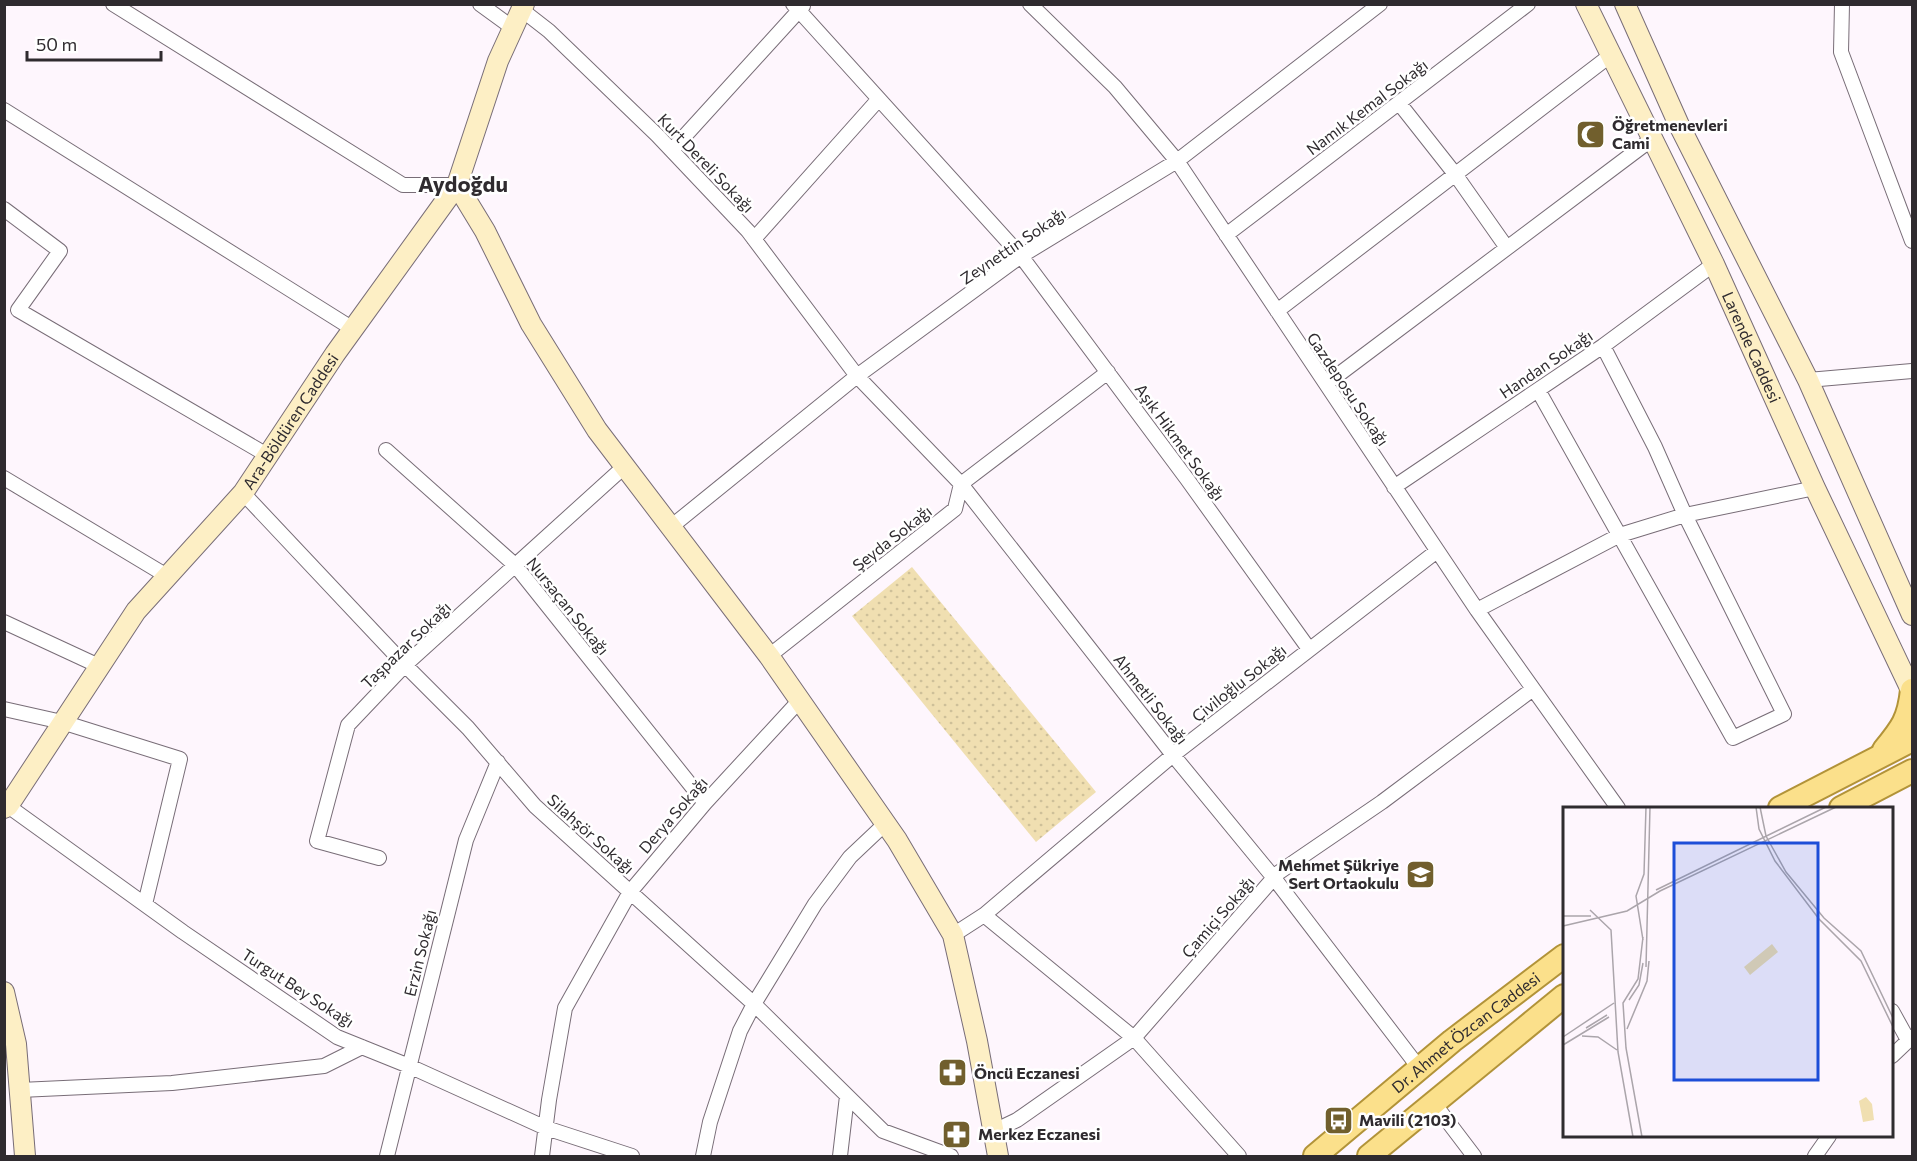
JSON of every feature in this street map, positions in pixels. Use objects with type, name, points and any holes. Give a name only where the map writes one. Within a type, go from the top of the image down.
[{"type":"main road","points":[[1877,758],[1903,727],[1912,691]]},
{"type":"main road","points":[[1782,807],[1912,740]]},
{"type":"main road","points":[[1843,807],[1912,771]]},
{"type":"main road","name":"Dr. Ahmet Özcan Caddesi","points":[[1315,1156],[1452,1041],[1563,957]]},
{"type":"main road","name":"Dr. Ahmet Özcan Caddesi","points":[[1369,1156],[1563,997]]},
{"type":"street","points":[[112,4],[403,185],[457,184],[485,231],[531,324],[597,430],[769,656],[885,823],[953,935],[977,1041],[998,1156]]},
{"type":"street","points":[[480,4],[513,28]]},
{"type":"street","name":"Gazdeposu Sokağı","points":[[1030,4],[1115,87],[1177,161],[1477,610],[1617,807]]},
{"type":"street","name":"Zeynettin Sokağı","points":[[672,526],[857,375],[1022,256],[1177,161],[1380,4]]},
{"type":"street","name":"Namık Kemal Sokağı","points":[[1226,235],[1528,4]]},
{"type":"street","name":"Larende Caddesi","points":[[1586,4],[1714,264],[1815,488],[1912,691]]},
{"type":"street","points":[[1842,4],[1841,52],[1912,241]]},
{"type":"street","name":"Ara-Böldüren Caddesi","points":[[7,807],[136,611],[243,493],[353,329],[457,184],[498,62],[523,7]]},
{"type":"street","name":"Kurt Dereli Sokağı","points":[[523,7],[672,150],[754,239],[846,359]]},
{"type":"street","points":[[672,150],[799,7]]},
{"type":"street","name":"Aşık Hikmet Sokağı","points":[[799,7],[878,100],[1022,256],[1309,649]]},
{"type":"street","name":"Larende Caddesi","points":[[1629,9],[1679,125],[1808,380],[1912,615]]},
{"type":"street","points":[[1277,311],[1611,55]]},
{"type":"street","points":[[754,239],[878,100]]},
{"type":"street","points":[[1399,103],[1455,174],[1507,248]]},
{"type":"street","points":[[4,110],[353,329]]},
{"type":"street","points":[[1326,384],[1652,139]]},
{"type":"street","points":[[4,209],[60,251],[18,310],[267,455]]},
{"type":"street","name":"Handan Sokağı","points":[[1394,487],[1603,346],[1714,264]]},
{"type":"street","points":[[1538,390],[1733,738],[1784,714],[1685,515],[1655,447],[1603,346]]},
{"type":"street","name":"Ahmetli Sokağı","points":[[846,359],[857,375],[961,484],[1173,755],[1274,878],[1420,1068]]},
{"type":"street","points":[[961,484],[1108,372]]},
{"type":"street","points":[[1808,380],[1912,372]]},
{"type":"street","name":"Nursaçan Sokağı","points":[[386,450],[515,565],[705,803]]},
{"type":"street","name":"Taşpazar Sokağı","points":[[379,858],[317,841],[348,725],[405,665],[624,465]]},
{"type":"street","points":[[4,478],[167,576]]},
{"type":"street","name":"Şeyda Sokağı","points":[[769,656],[955,509],[961,484]]},
{"type":"street","points":[[1477,610],[1620,535],[1685,515],[1815,488]]},
{"type":"street","name":"Silahşör Sokağı","points":[[243,493],[405,665],[468,728],[535,806],[754,1004],[884,1131],[951,1156]]},
{"type":"street","name":"Çiviloğlu Sokağı","points":[[953,935],[984,915],[1173,755],[1437,550]]},
{"type":"street","points":[[4,622],[99,666]]},
{"type":"street","name":"Çamiçi Sokağı","points":[[994,1131],[1017,1120],[1134,1038],[1278,873],[1382,802],[1533,689]]},
{"type":"street","name":"Derya Sokağı","points":[[542,1156],[564,1008],[630,892],[705,803],[800,700]]},
{"type":"street","points":[[4,709],[62,722],[180,759],[145,904]]},
{"type":"street","name":"Erzin Sokağı","points":[[387,1156],[466,840],[498,762]]},
{"type":"street","name":"Turgut Bey Sokağı","points":[[7,807],[338,1037],[409,1066],[546,1128],[632,1156]]},
{"type":"street","points":[[703,1156],[710,1122],[740,1032],[754,1004],[815,904],[850,857],[885,823]]},
{"type":"street","points":[[984,915],[1134,1038],[1239,1156]]},
{"type":"street","points":[[4,992],[16,1044],[25,1156]]},
{"type":"street","points":[[1893,1013],[1910,1039],[1893,1055]]},
{"type":"street","points":[[20,1090],[172,1083],[324,1066],[362,1047]]},
{"type":"street","points":[[840,1156],[847,1096]]},
{"type":"street","points":[[1433,1102],[1474,1156]]},
{"type":"shaded area","points":[[912,567],[1096,792],[1036,842],[852,616]]},
{"type":"place","name":"Öğretmenevleri Cami","points":[[1591,134]]},
{"type":"place","name":"Mehmet Şükriye Sert Ortaokulu","points":[[1420,874]]},
{"type":"place","name":"Öncü Eczanesi","points":[[953,1073]]},
{"type":"place","name":"Mavili (2103)","points":[[1338,1120]]},
{"type":"place","name":"Merkez Eczanesi","points":[[957,1134]]},
{"type":"district","name":"Aydoğdu","points":[[463,184]]}]
